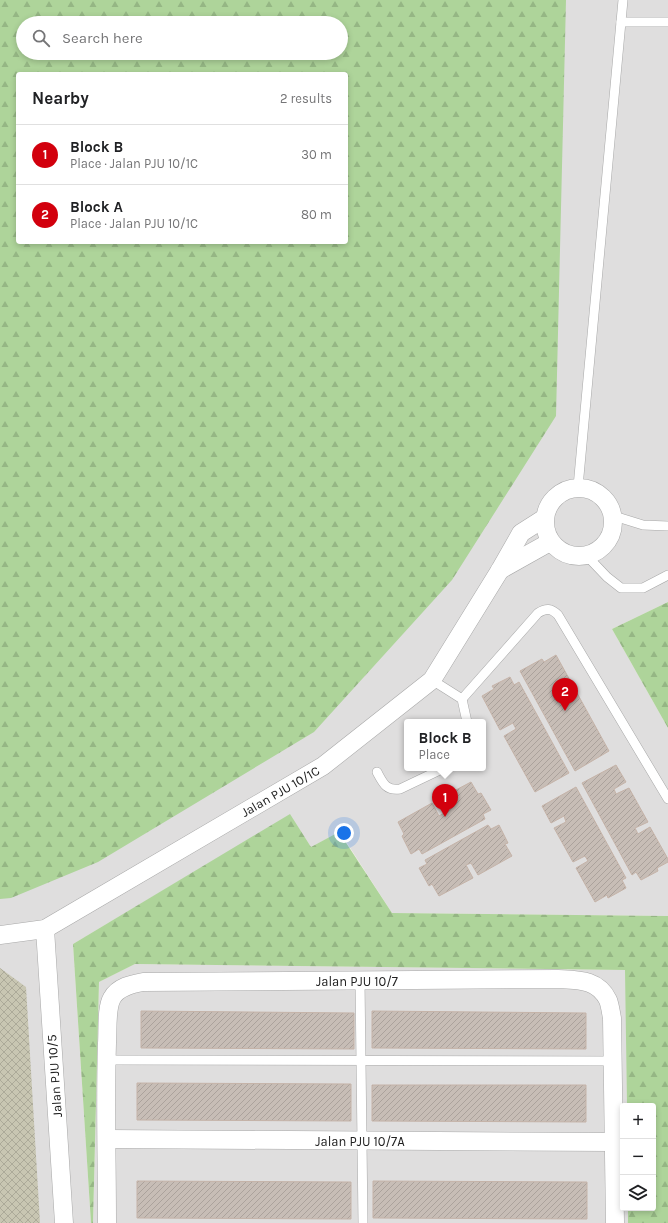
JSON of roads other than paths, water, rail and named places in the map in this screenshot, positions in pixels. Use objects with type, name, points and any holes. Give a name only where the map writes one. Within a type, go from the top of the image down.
[{"type":"street","points":[[578,487],[594,490],[607,501],[614,516],[612,534],[602,548],[587,556],[566,554],[550,542],[543,519],[549,503],[561,491],[578,487]]},
{"type":"street","name":"Jalan PJU 10/1C","points":[[0,935],[45,929],[323,766],[432,680],[521,533],[543,519]]},
{"type":"street","name":"Jalan PJU 10/1C","points":[[500,570],[550,542]]},
{"type":"street","name":"Jalan PJU 10/5","points":[[45,929],[64,1223]]},
{"type":"street","name":"Jalan PJU 10/7","points":[[107,1060],[108,1012],[111,998],[119,990],[129,985],[143,982],[558,979],[580,980],[596,985],[607,999],[612,1018],[612,1061]]},
{"type":"street","points":[[107,1060],[107,1223]]},
{"type":"street","points":[[612,1061],[614,1223]]},
{"type":"street","name":"Jalan PJU 10/7A","points":[[107,1139],[613,1142]]},
{"type":"lane","points":[[578,487],[623,0]]},
{"type":"lane","points":[[621,22],[668,22]]},
{"type":"lane","points":[[614,516],[643,525],[668,526]]},
{"type":"lane","points":[[587,556],[607,577],[621,588],[643,588],[668,575]]},
{"type":"lane","points":[[462,699],[538,613],[544,609],[552,610],[558,615],[668,800]]},
{"type":"lane","points":[[432,680],[462,699],[466,719]]},
{"type":"lane","points":[[378,772],[383,784],[394,790],[400,789],[438,771]]},
{"type":"lane","points":[[360,981],[363,1223]]},
{"type":"lane","points":[[107,1060],[612,1061]]},
{"type":"place","name":"Block A","points":[[565,711]]},
{"type":"place","name":"Block B","points":[[445,817]]}]
